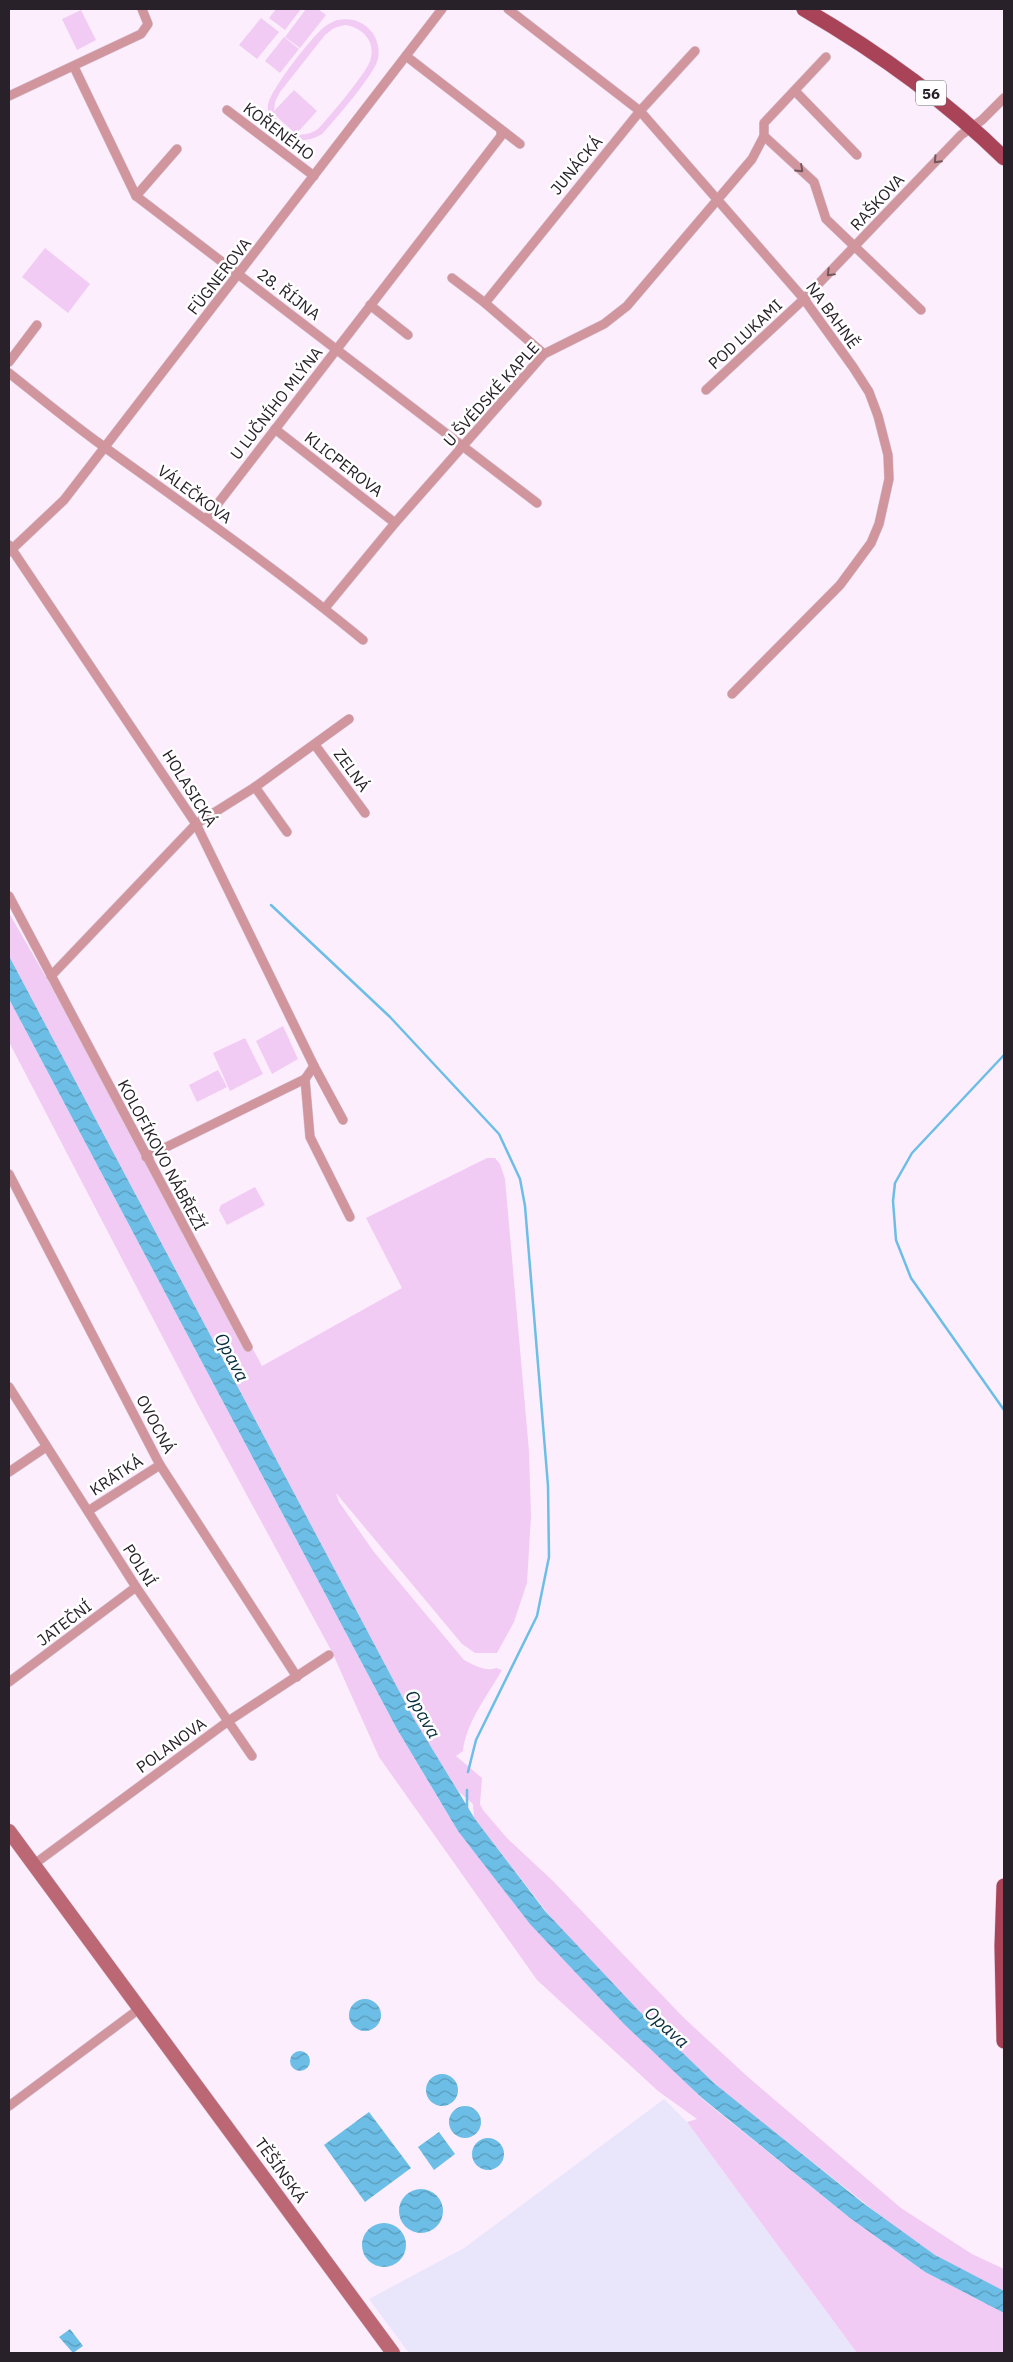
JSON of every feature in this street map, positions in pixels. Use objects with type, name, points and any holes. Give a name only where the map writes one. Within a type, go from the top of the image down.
[{"type":"main road","name":"56","points":[[804,9],[887,61],[934,96],[973,128],[1004,158]]},
{"type":"main road","points":[[1004,1886],[1002,1946],[1004,2041]]},
{"type":"street","points":[[9,96],[141,34],[148,24],[142,9]]},
{"type":"street","name":"FÜGNEROVA","points":[[10,548],[64,500],[442,9]]},
{"type":"street","name":"NA BAHNĚ","points":[[508,9],[640,112],[804,299],[853,367],[873,402],[878,416],[890,467],[886,501],[880,524],[860,560],[840,585],[732,694]]},
{"type":"street","name":"JUNÁCKÁ","points":[[485,303],[640,112],[695,51]]},
{"type":"street","points":[[406,56],[495,125],[501,132],[520,144]]},
{"type":"street","name":"U ŠVÉDSKÉ KAPLE","points":[[324,608],[395,523],[544,354],[604,324],[627,306],[752,159],[764,136],[764,124],[826,57]]},
{"type":"street","name":"28. ŘÍJNA","points":[[74,67],[136,196],[537,503]]},
{"type":"street","points":[[795,91],[857,155]]},
{"type":"street","name":"RAŠKOVA","points":[[804,299],[961,135],[973,128],[1004,98]]},
{"type":"street","name":"KOŘENÉHO","points":[[227,110],[314,176]]},
{"type":"street","name":"U LUČNÍHO MLÝNA","points":[[206,519],[501,136],[501,132]]},
{"type":"street","points":[[764,136],[814,182],[826,219],[921,310]]},
{"type":"street","points":[[136,196],[177,150]]},
{"type":"street","points":[[452,278],[485,303],[544,354]]},
{"type":"street","name":"POD LUKAMI","points":[[706,390],[804,299]]},
{"type":"street","points":[[370,305],[408,335]]},
{"type":"street","points":[[9,362],[37,325]]},
{"type":"street","name":"VÁLEČKOVA","points":[[9,373],[104,447],[206,519],[324,608],[363,640]]},
{"type":"street","name":"KLICPEROVA","points":[[274,429],[395,523]]},
{"type":"street","name":"HOLASICKÁ","points":[[10,548],[196,824],[314,1066],[343,1120]]},
{"type":"street","name":"ZELNÁ","points":[[196,824],[315,745],[349,719]]},
{"type":"street","name":"ZELNÁ","points":[[315,745],[365,813]]},
{"type":"street","points":[[255,786],[287,832]]},
{"type":"street","points":[[51,976],[196,824]]},
{"type":"street","name":"KOLOFÍKOVO NÁBŘEŽÍ","points":[[9,896],[248,1347]]},
{"type":"street","points":[[146,1157],[305,1079],[314,1066]]},
{"type":"street","points":[[305,1079],[310,1137],[350,1217]]},
{"type":"street","name":"OVOCNÁ","points":[[9,1174],[160,1464],[296,1676]]},
{"type":"street","name":"POLNÍ","points":[[9,1387],[136,1587],[252,1756]]},
{"type":"street","points":[[9,1472],[46,1447]]},
{"type":"street","name":"KRÁTKÁ","points":[[88,1512],[160,1464]]},
{"type":"street","name":"JATEČNÍ","points":[[9,1682],[136,1587]]},
{"type":"street","name":"POLANOVA","points":[[33,1865],[227,1722],[329,1655]]},
{"type":"street","name":"TĚŠÍNSKÁ","points":[[9,1831],[393,2353]]},
{"type":"street","points":[[9,2106],[139,2009]]},
{"type":"shaded area","points":[[276,9],[301,9],[285,30],[269,18]]},
{"type":"shaded area","points":[[306,9],[318,9],[326,15],[300,48],[285,37]]},
{"type":"shaded area","points":[[81,10],[96,40],[77,50],[62,19]]},
{"type":"shaded area","points":[[261,18],[279,32],[257,59],[239,45]]},
{"type":"shaded area","points":[[337,20],[355,20],[370,30],[378,47],[379,55],[375,66],[353,98],[322,134],[303,140],[285,137],[272,125],[268,106],[270,99],[283,77],[310,42],[324,27]],"holes":[[[345,25],[362,32],[370,42],[372,54],[367,67],[346,96],[318,129],[305,134],[299,135],[292,134],[282,127],[275,115],[296,134],[317,111],[294,90],[274,111],[275,102],[280,92],[325,35],[334,28]]]},
{"type":"shaded area","points":[[284,37],[299,49],[280,73],[265,61]]},
{"type":"shaded area","points":[[45,248],[90,284],[68,313],[22,277]]},
{"type":"shaded area","points":[[9,913],[147,1152],[262,1366],[402,1288],[366,1218],[487,1158],[495,1158],[500,1164],[505,1179],[529,1451],[531,1516],[527,1583],[514,1622],[497,1653],[475,1653],[462,1644],[336,1493],[339,1502],[374,1552],[464,1660],[484,1669],[496,1668],[502,1670],[473,1719],[463,1751],[456,1756],[482,1778],[480,1804],[483,1810],[507,1838],[553,1881],[684,2018],[748,2077],[901,2208],[972,2254],[1004,2269],[1004,2293],[945,2262],[887,2221],[724,2092],[648,2022],[559,1928],[474,1818],[473,1804],[458,1791],[414,1719],[9,956]]},
{"type":"shaded area","points":[[9,999],[397,1729],[458,1831],[701,2098],[850,2218],[925,2272],[1004,2313],[1004,2353],[857,2353],[687,2122],[697,2119],[658,2091],[537,1980],[379,1757],[332,1652],[198,1405],[9,1042]]},
{"type":"shaded area","points":[[283,1026],[298,1059],[272,1074],[256,1041]]},
{"type":"shaded area","points":[[245,1038],[263,1074],[230,1091],[213,1053]]},
{"type":"shaded area","points":[[218,1070],[227,1087],[197,1102],[189,1085]]},
{"type":"shaded area","points":[[255,1187],[265,1205],[227,1225],[219,1210],[221,1205]]},
{"type":"shaded area","points":[[664,2099],[687,2122],[857,2353],[409,2353],[369,2299],[464,2248]]},
{"type":"water","points":[[9,956],[414,1719],[475,1819],[545,1911],[638,2010],[715,2084],[863,2203],[935,2255],[1004,2291],[1004,2313],[925,2272],[850,2218],[702,2098],[624,2024],[530,1924],[458,1831],[397,1729],[9,999]]},
{"type":"water","points":[[365,1999],[377,2003],[381,2015],[377,2027],[365,2031],[353,2027],[349,2015],[353,2003]]},
{"type":"water","points":[[300,2051],[307,2054],[310,2061],[307,2068],[300,2071],[293,2068],[290,2061],[293,2054]]},
{"type":"water","points":[[442,2074],[454,2078],[458,2090],[454,2102],[442,2106],[430,2102],[426,2090],[430,2078]]},
{"type":"water","points":[[465,2106],[477,2110],[481,2122],[477,2134],[465,2138],[453,2134],[449,2122],[453,2110]]},
{"type":"water","points":[[369,2112],[411,2168],[365,2202],[324,2145]]},
{"type":"water","points":[[439,2132],[455,2154],[434,2170],[418,2147]]},
{"type":"water","points":[[488,2138],[500,2142],[504,2154],[500,2166],[488,2170],[476,2166],[472,2154],[476,2142]]},
{"type":"water","points":[[417,2189],[425,2189],[437,2195],[443,2211],[437,2227],[425,2233],[417,2233],[405,2227],[399,2215],[399,2207],[405,2195]]},
{"type":"water","points":[[380,2223],[388,2223],[400,2229],[406,2245],[400,2261],[388,2267],[380,2267],[368,2261],[362,2249],[362,2241],[368,2229]]},
{"type":"water","points":[[70,2329],[83,2346],[73,2353],[59,2337]]},
{"type":"waterway","points":[[271,905],[390,1017],[499,1134],[520,1179],[525,1206],[548,1486],[549,1557],[537,1616],[476,1740],[468,1772]]},
{"type":"waterway","points":[[1004,1055],[912,1153],[895,1183],[893,1201],[896,1240],[911,1278],[1004,1410]]},
{"type":"waterway","points":[[467,1790],[467,1809]]},
{"type":"water label","name":"Opava","points":[[232,1357]]},
{"type":"water label","name":"Opava","points":[[423,1714]]},
{"type":"water label","name":"Opava","points":[[667,2027]]}]
